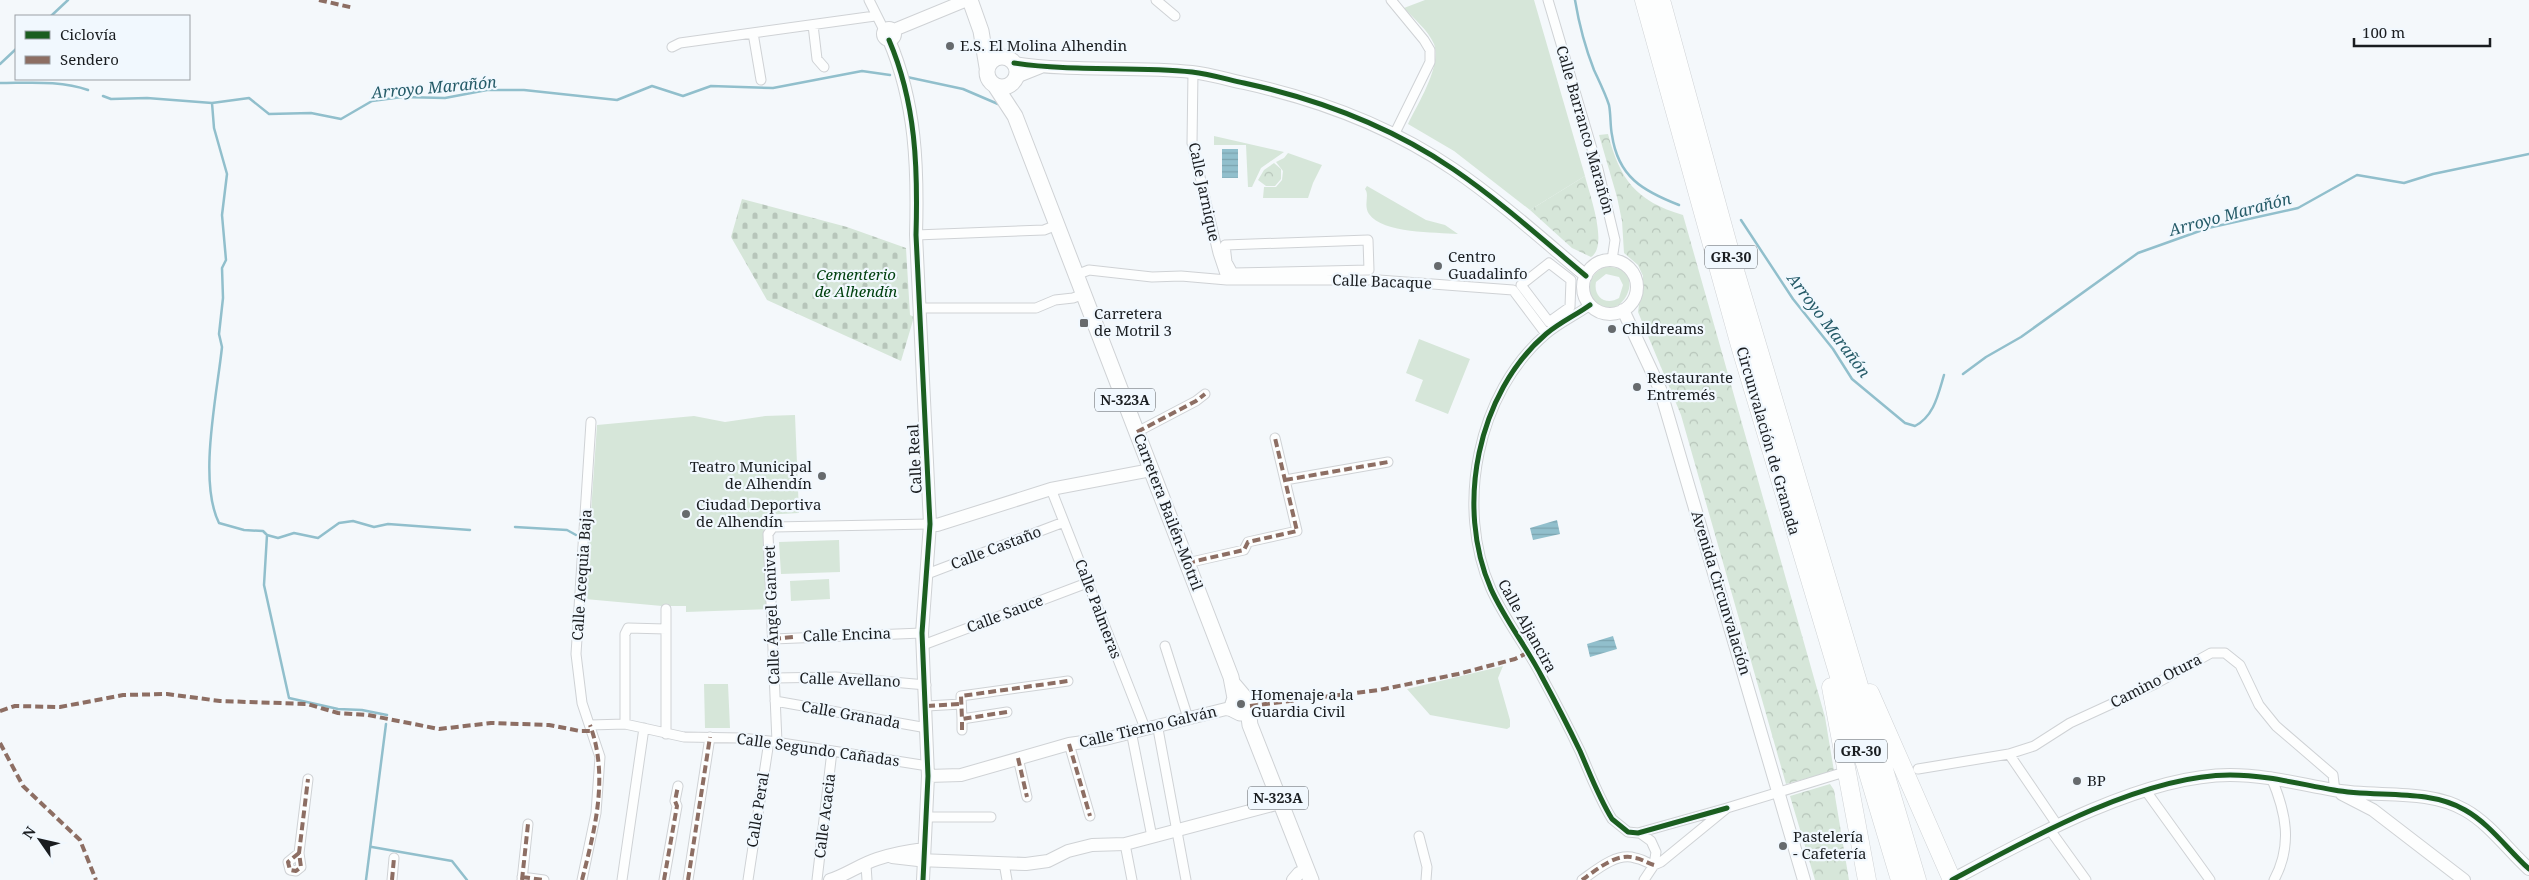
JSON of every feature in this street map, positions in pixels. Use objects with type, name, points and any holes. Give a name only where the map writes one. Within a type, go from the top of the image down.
[{"type":"highway","name":"Circunvalación de Granada","points":[[1644,0],[1698,198],[1900,880]]},
{"type":"highway","name":"Circunvalación de Granada","points":[[1661,0],[1733,265],[1917,880]]},
{"type":"highway","points":[[1823,622],[1823,650],[1849,774],[1857,834],[1867,880]]},
{"type":"highway","points":[[1844,636],[1859,661],[1870,693],[1952,880]]},
{"type":"main road","name":"N-323A","points":[[969,0],[982,31],[1011,70]]},
{"type":"main road","name":"N-323A","points":[[982,31],[988,80],[996,87]]},
{"type":"main road","points":[[987,67],[994,59],[1011,70],[1005,87],[996,87]]},
{"type":"main road","name":"Carretera Bailén-Motril","points":[[1011,70],[1015,116]]},
{"type":"main road","name":"Carretera Bailén-Motril","points":[[996,87],[1015,116],[1187,563],[1238,706],[1309,875]]},
{"type":"street","points":[[869,0],[875,16],[889,33],[969,0]]},
{"type":"street","points":[[1156,0],[1175,16]]},
{"type":"street","points":[[1391,0],[1430,50],[1430,62],[1394,135]]},
{"type":"street","name":"Calle Barranco Marañón","points":[[1548,0],[1598,169],[1615,240],[1612,260]]},
{"type":"street","points":[[672,47],[680,43],[875,16]]},
{"type":"street","points":[[813,25],[817,60],[824,67]]},
{"type":"street","name":"Calle Real","points":[[889,33],[905,87],[914,128],[917,195],[916,235],[930,524],[923,639],[928,771],[924,880]]},
{"type":"street","points":[[753,34],[761,80]]},
{"type":"street","points":[[1011,70],[1041,67],[1140,68],[1193,72],[1313,100],[1394,135],[1435,158],[1476,185],[1514,214],[1586,276]]},
{"type":"street","name":"Calle Jarnique","points":[[1193,72],[1192,143],[1218,253],[1227,280]]},
{"type":"street","points":[[916,235],[1044,230],[1057,225]]},
{"type":"street","points":[[1368,240],[1369,270],[1234,272],[1227,262],[1225,246],[1368,240]]},
{"type":"street","points":[[1612,260],[1626,266],[1635,278],[1636,285],[1633,300],[1623,310],[1609,314],[1590,304],[1583,291],[1586,276],[1596,264],[1612,260]]},
{"type":"street","points":[[1549,263],[1571,280],[1570,307],[1549,322],[1520,284],[1549,263]]},
{"type":"street","name":"Calle Bacaque","points":[[1076,275],[1089,270],[1152,277],[1181,276],[1227,280],[1379,280],[1513,290],[1546,334]]},
{"type":"street","points":[[920,308],[1036,308],[1055,300],[1073,298],[1084,294]]},
{"type":"street","name":"Calle Aljancira","points":[[1590,304],[1546,334],[1508,380],[1486,429],[1477,463],[1474,497],[1475,522],[1478,546],[1491,588],[1511,627],[1532,658],[1612,819],[1628,832],[1640,833],[1651,841],[1656,852]]},
{"type":"street","name":"Avenida Circunvalación","points":[[1623,310],[1660,389],[1754,704],[1804,880]]},
{"type":"street","points":[[1137,432],[1196,401],[1205,394]]},
{"type":"street","name":"Calle Acequia Baja","points":[[582,880],[592,840],[599,784],[600,757],[582,703],[576,654],[591,422]]},
{"type":"street","points":[[1187,563],[1244,550],[1248,542],[1297,531],[1275,438]]},
{"type":"street","points":[[1285,480],[1388,462]]},
{"type":"street","points":[[930,524],[937,526],[1051,489],[1151,470]]},
{"type":"street","name":"Calle Palmeras","points":[[1051,489],[1144,728]]},
{"type":"street","name":"Calle Castaño","points":[[927,574],[1064,522]]},
{"type":"street","name":"Calle Ángel Ganivet","points":[[773,741],[775,701],[768,534],[773,527],[930,524]]},
{"type":"street","name":"Calle Sauce","points":[[923,639],[1087,583]]},
{"type":"street","points":[[666,609],[666,734]]},
{"type":"street","points":[[625,724],[625,634],[628,628],[666,629]]},
{"type":"street","name":"Calle Encina","points":[[773,639],[794,637],[923,639]]},
{"type":"street","points":[[1165,646],[1188,718]]},
{"type":"street","name":"Camino Otura","points":[[1918,769],[2009,754],[2034,746],[2070,723],[2155,684],[2211,653],[2225,653],[2240,665],[2259,705],[2276,726],[2333,775],[2335,791]]},
{"type":"street","name":"Calle Avellano","points":[[774,678],[836,677],[926,685]]},
{"type":"street","points":[[962,730],[961,696],[1068,681]]},
{"type":"street","name":"Calle Granada","points":[[775,701],[927,728]]},
{"type":"street","points":[[927,706],[961,704]]},
{"type":"street","name":"Calle Tierno Galván","points":[[928,771],[961,775],[1070,744],[1105,739],[1238,706]]},
{"type":"street","points":[[962,719],[1007,712]]},
{"type":"street","name":"Calle Segundo Cañadas","points":[[590,725],[625,724],[684,737],[773,741],[928,771]]},
{"type":"street","points":[[622,880],[644,728]]},
{"type":"street","points":[[1158,729],[1186,880]]},
{"type":"street","points":[[1132,736],[1152,837]]},
{"type":"street","points":[[688,880],[710,737]]},
{"type":"street","name":"Calle Peral","points":[[748,880],[773,741]]},
{"type":"street","name":"Calle Tierno Galván","points":[[1070,744],[1090,816]]},
{"type":"street","name":"Calle Acacia","points":[[817,880],[832,752]]},
{"type":"street","points":[[2009,754],[2086,880]]},
{"type":"street","points":[[1018,758],[1027,797]]},
{"type":"street","points":[[1640,833],[1838,774]]},
{"type":"street","points":[[1952,880],[2100,806],[2195,778],[2228,775],[2271,777],[2335,791],[2427,798],[2448,803],[2465,810],[2488,828],[2529,868]]},
{"type":"street","points":[[2271,777],[2282,802],[2286,822],[2282,865],[2274,880]]},
{"type":"street","points":[[299,853],[308,779]]},
{"type":"street","points":[[664,880],[677,806],[675,801],[678,786]]},
{"type":"street","points":[[2146,791],[2210,880]]},
{"type":"street","points":[[2335,791],[2373,810],[2464,880]]},
{"type":"street","points":[[830,880],[877,859],[892,857],[900,852],[1004,863],[1026,864],[1048,861],[1068,851],[1092,845],[1125,844],[1280,803]]},
{"type":"street","points":[[1642,879],[1654,865],[1671,854],[1727,808]]},
{"type":"street","points":[[925,817],[991,817]]},
{"type":"street","points":[[528,824],[522,878],[544,880]]},
{"type":"street","points":[[1651,841],[1655,827]]},
{"type":"street","points":[[1419,836],[1427,867],[1426,880]]},
{"type":"street","points":[[1125,844],[1132,880]]},
{"type":"street","points":[[1654,865],[1656,852],[1671,854]]},
{"type":"street","points":[[392,880],[394,858]]},
{"type":"street","points":[[1582,880],[1602,866],[1617,860],[1635,858],[1654,865]]},
{"type":"street","points":[[1004,863],[1007,880]]},
{"type":"street","points":[[866,865],[867,880]]},
{"type":"street","points":[[1293,880],[1299,873],[1309,875]]},
{"type":"green space","points":[[1425,0],[1534,0],[1585,176],[1530,210],[1454,151],[1408,124],[1432,74],[1436,53],[1434,44],[1428,34],[1404,8]]},
{"type":"green space","points":[[1608,134],[1618,164],[1632,187],[1653,203],[1683,215],[1825,717],[1834,771],[1786,784],[1681,415],[1638,312],[1643,276],[1638,265],[1624,253],[1622,221],[1617,197],[1599,135]]},
{"type":"green space","points":[[1214,136],[1284,152],[1261,168],[1252,187],[1248,187],[1246,145],[1214,145]]},
{"type":"green space","points":[[1288,153],[1322,165],[1308,198],[1263,198],[1264,187],[1276,187],[1282,180],[1283,171],[1276,162],[1284,158]]},
{"type":"green space","points":[[1274,163],[1281,169],[1281,179],[1275,186],[1266,186],[1258,180],[1264,170]]},
{"type":"green space","points":[[1585,176],[1598,231],[1596,251],[1591,257],[1572,248],[1530,210]]},
{"type":"green space","points":[[1367,186],[1426,220],[1445,225],[1458,234],[1397,229],[1376,221],[1367,211],[1367,194],[1365,189]]},
{"type":"green space","name":"Cementerio de Alhendín","points":[[742,199],[847,227],[906,248],[910,315],[914,317],[901,361],[767,300],[731,237]]},
{"type":"green space","points":[[1605,267],[1620,269],[1628,276],[1629,286],[1626,297],[1619,305],[1610,309],[1600,306],[1590,294],[1592,278]],"holes":[[[1606,274],[1619,277],[1623,285],[1619,298],[1610,301],[1601,299],[1596,292],[1596,282]]]},
{"type":"green space","points":[[1419,339],[1470,359],[1448,414],[1415,401],[1423,380],[1406,373]]},
{"type":"green space","name":"Ciudad Deportiva de Alhendín","points":[[795,415],[799,513],[763,515],[768,609],[686,612],[686,606],[662,606],[585,599],[597,425],[694,416],[725,422],[765,416]]},
{"type":"green space","points":[[839,540],[840,572],[781,574],[779,542]]},
{"type":"green space","points":[[829,579],[830,599],[791,601],[790,581]]},
{"type":"green space","points":[[1503,666],[1498,678],[1510,720],[1510,727],[1507,729],[1430,715],[1407,689]]},
{"type":"green space","points":[[704,684],[728,684],[730,728],[705,728]]},
{"type":"green space","points":[[1830,784],[1834,790],[1849,880],[1815,880],[1790,796]]},
{"type":"water","points":[[1222,149],[1238,149],[1238,178],[1222,178]]},
{"type":"water","points":[[1557,520],[1560,534],[1533,540],[1530,528]]},
{"type":"water","points":[[1613,636],[1617,649],[1590,657],[1587,644]]},
{"type":"waterway","points":[[52,15],[68,0]]},
{"type":"waterway","points":[[1575,0],[1580,27],[1588,53],[1609,105],[1612,135],[1620,162],[1626,172],[1644,188],[1679,205]]},
{"type":"waterway","points":[[0,64],[15,50]]},
{"type":"waterway","name":"Arroyo Marañón","points":[[103,96],[111,99],[147,98],[212,103],[249,98],[269,114],[311,113],[341,119],[372,101],[402,97],[445,98],[487,90],[524,90],[617,100],[652,86],[683,96],[711,86],[773,88],[862,71],[890,75]]},
{"type":"waterway","name":"Arroyo Marañón","points":[[907,77],[963,89],[998,104]]},
{"type":"waterway","name":"Arroyo Marañón","points":[[0,83],[56,83],[88,90]]},
{"type":"waterway","points":[[212,103],[214,128],[227,174],[222,215],[226,260],[222,268],[223,298],[219,334],[222,347],[213,413],[209,462],[213,505],[219,523],[244,530],[263,531],[267,535],[264,585],[289,698],[338,709],[362,710],[387,715]]},
{"type":"waterway","name":"Arroyo Marañón","points":[[1963,374],[1986,357],[2021,337],[2138,253],[2208,228],[2298,208],[2357,175],[2404,183],[2433,174],[2529,154]]},
{"type":"waterway","name":"Arroyo Marañón","points":[[1741,220],[1793,299],[1833,349],[1852,379],[1905,423],[1915,426],[1927,417],[1940,390],[1944,375]]},
{"type":"waterway","points":[[267,535],[278,538],[294,533],[318,538],[339,523],[353,521],[374,527],[388,524],[470,530]]},
{"type":"waterway","points":[[515,527],[567,530],[576,535]]},
{"type":"waterway","points":[[366,880],[386,724]]},
{"type":"waterway","points":[[372,847],[452,861],[467,880]]},
{"type":"marked path","points":[[319,0],[354,8]]},
{"type":"marked path","points":[[1137,432],[1196,401],[1205,394]]},
{"type":"marked path","points":[[1187,563],[1244,550],[1248,542],[1297,531],[1275,438]]},
{"type":"marked path","points":[[1285,480],[1388,462]]},
{"type":"marked path","points":[[773,639],[794,637]]},
{"type":"marked path","points":[[1250,706],[1379,690],[1458,674],[1515,659],[1525,654]]},
{"type":"marked path","points":[[1007,712],[962,719],[961,696],[1068,681]]},
{"type":"marked path","points":[[0,711],[15,706],[60,707],[123,695],[167,694],[220,701],[307,704],[338,713],[368,715],[439,729],[491,723],[549,725],[580,731],[592,731]]},
{"type":"marked path","points":[[927,706],[961,704]]},
{"type":"marked path","points":[[962,719],[962,730]]},
{"type":"marked path","points":[[582,880],[595,822],[599,783],[596,744],[590,725]]},
{"type":"marked path","points":[[688,880],[710,737]]},
{"type":"marked path","points":[[0,743],[23,786],[80,840],[96,880]]},
{"type":"marked path","points":[[1069,744],[1090,816]]},
{"type":"marked path","points":[[1018,758],[1027,797]]},
{"type":"marked path","points":[[299,853],[288,862],[290,870],[296,871],[301,867],[299,853],[308,779]]},
{"type":"marked path","points":[[664,880],[677,806],[675,801],[678,786]]},
{"type":"marked path","points":[[522,880],[528,824]]},
{"type":"marked path","points":[[392,880],[394,858]]},
{"type":"marked path","points":[[1582,880],[1607,863],[1621,858],[1638,859],[1654,865]]},
{"type":"marked path","points":[[522,877],[544,880]]},
{"type":"cycle path","points":[[889,40],[905,88],[913,136],[930,524],[922,633],[928,776],[923,880]]},
{"type":"cycle path","points":[[1014,63],[1036,66],[1192,72],[1299,97],[1326,106],[1378,127],[1453,169],[1504,207],[1586,276]]},
{"type":"cycle path","points":[[1590,305],[1556,326],[1522,359],[1503,387],[1489,419],[1479,453],[1474,488],[1475,523],[1480,557],[1491,589],[1552,695],[1612,819],[1628,832],[1638,833],[1727,808]]},
{"type":"cycle path","points":[[1952,880],[2050,829],[2124,797],[2196,778],[2230,775],[2269,778],[2350,792],[2418,796],[2450,803],[2483,822],[2529,869]]},
{"type":"place","name":"E.S. El Molina Alhendin","points":[[950,46]]},
{"type":"place","name":"Centro Guadalinfo","points":[[1438,266]]},
{"type":"place","name":"Carretera de Motril 3","points":[[1084,323]]},
{"type":"place","name":"Childreams","points":[[1612,329]]},
{"type":"place","name":"Restaurante Entremés","points":[[1637,387]]},
{"type":"place","name":"Teatro Municipal de Alhendín","points":[[822,476]]},
{"type":"place","name":"Ciudad Deportiva de Alhendín","points":[[686,514]]},
{"type":"place","name":"Homenaje a la Guardia Civil","points":[[1241,704]]},
{"type":"place","name":"BP","points":[[2077,781]]},
{"type":"place","name":"Pastelería - Cafetería","points":[[1783,846]]}]
